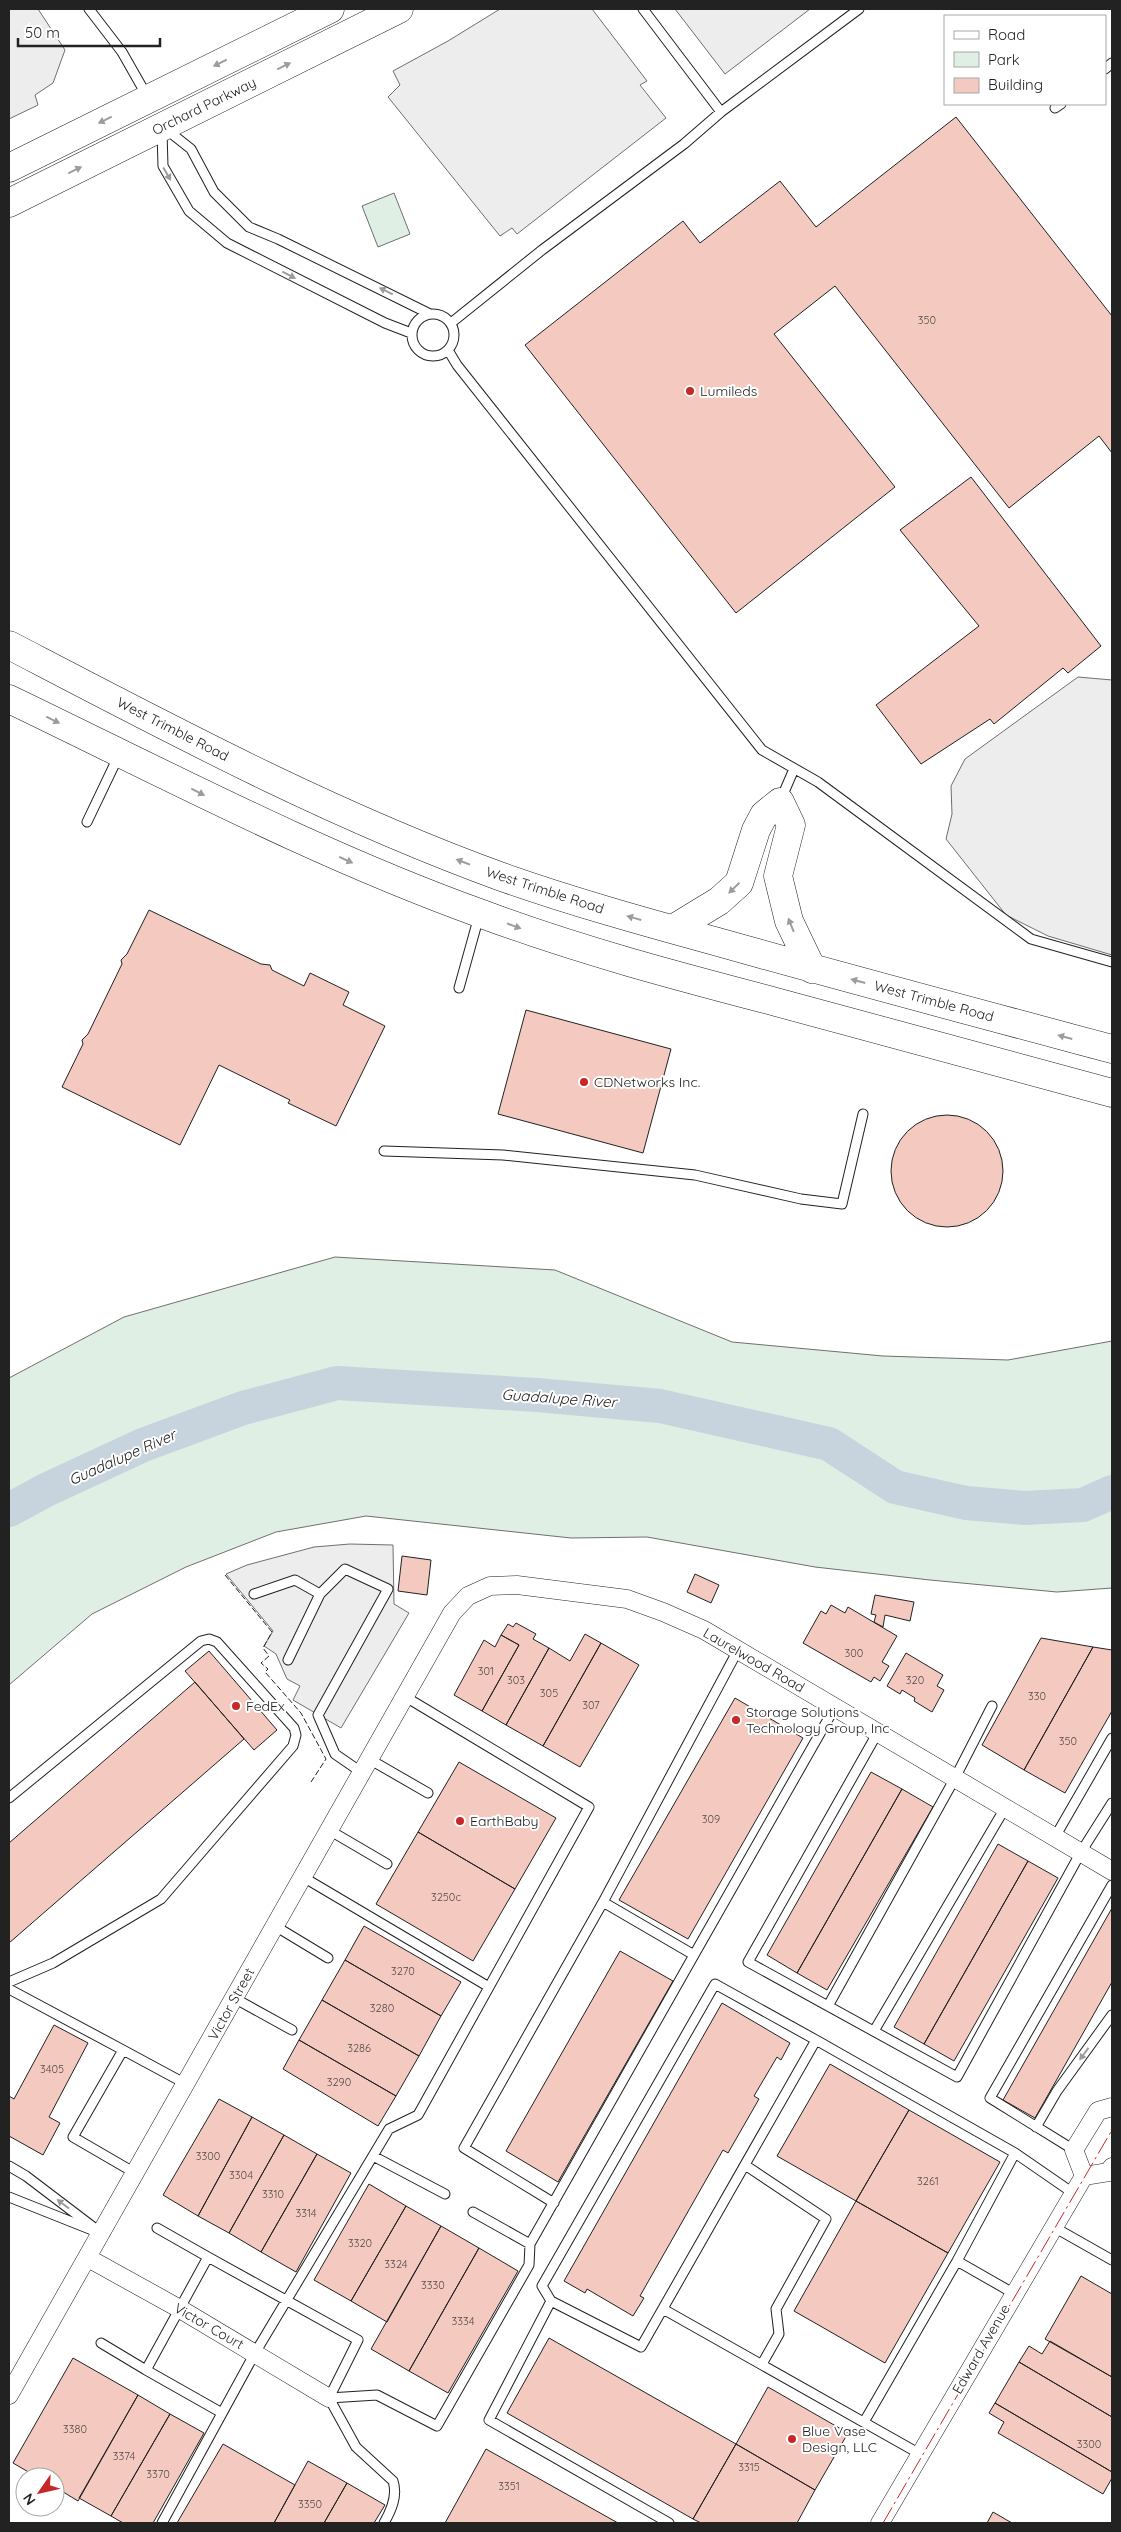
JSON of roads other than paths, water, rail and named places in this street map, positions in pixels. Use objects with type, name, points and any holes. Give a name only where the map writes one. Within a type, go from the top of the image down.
[{"type":"main road","points":[[9,168],[330,9]]},
{"type":"main road","name":"Orchard Parkway","points":[[9,203],[400,9]]},
{"type":"main road","name":"West Trimble Road","points":[[9,645],[204,746],[386,832],[562,897],[812,969],[1112,1049]]},
{"type":"main road","points":[[9,699],[229,808],[365,869],[480,914],[548,938],[652,969],[1112,1093]]},
{"type":"main road","points":[[673,929],[719,901],[739,884],[756,830],[764,815],[780,802],[791,825],[778,876],[789,921],[812,969]]},
{"type":"main road","points":[[750,849],[783,858]]},
{"type":"street","points":[[148,99],[162,127]]},
{"type":"street","name":"Laurelwood Road","points":[[452,1613],[468,1596],[490,1586],[517,1584],[628,1598],[704,1630],[1112,1871]]},
{"type":"street","name":"Victor Street","points":[[9,2395],[102,2234],[452,1613]]},
{"type":"street","points":[[1112,2107],[1098,2111],[1074,2150],[1084,2176],[1109,2172],[1112,2167]]},
{"type":"street","name":"Edward Avenue","points":[[880,2523],[1052,2226],[1084,2176]]},
{"type":"street","name":"Victor Court","points":[[88,2258],[180,2308],[329,2398]]},
{"type":"lane","points":[[89,9],[122,52],[148,99]]},
{"type":"lane","points":[[643,9],[721,112]]},
{"type":"lane","points":[[451,323],[542,250],[684,144],[721,112],[859,9]]},
{"type":"lane","points":[[162,127],[191,149],[214,192],[248,227],[287,243],[430,314],[441,315],[451,323],[454,337],[448,350],[442,355],[427,356],[415,347],[411,333],[417,320],[430,314]]},
{"type":"lane","points":[[162,127],[162,166],[189,210],[227,243],[385,323],[411,333]]},
{"type":"lane","points":[[448,350],[456,365],[762,750],[818,782],[1031,939],[1112,962]]},
{"type":"lane","points":[[87,822],[120,753]]},
{"type":"lane","points":[[780,802],[794,769]]},
{"type":"lane","points":[[459,988],[480,914]]},
{"type":"lane","points":[[384,1151],[503,1154],[695,1175],[801,1199],[842,1204],[863,1114]]},
{"type":"lane","points":[[288,1660],[320,1594],[345,1569],[388,1589],[318,1714],[335,1754],[428,1793]]},
{"type":"lane","points":[[254,1594],[295,1580],[320,1594]]},
{"type":"lane","points":[[9,1798],[201,1641],[209,1639],[217,1642],[294,1728],[296,1736],[293,1746],[161,1899],[53,1963],[9,1982]]},
{"type":"lane","points":[[554,2203],[464,2148],[602,1902],[738,1650]]},
{"type":"lane","points":[[162,2523],[255,2353],[389,2129],[418,2115],[589,1807],[404,1696]]},
{"type":"lane","points":[[828,2006],[955,1778],[992,1706]]},
{"type":"lane","points":[[329,2398],[377,2395],[437,2426],[529,2265],[530,2244],[835,1707]]},
{"type":"lane","points":[[878,1732],[748,1962],[957,2077],[1081,1852],[1112,1803]]},
{"type":"lane","points":[[1055,1837],[1112,1738]]},
{"type":"lane","points":[[874,2031],[1005,1808]]},
{"type":"lane","points":[[329,1830],[387,1864]]},
{"type":"lane","points":[[303,1877],[489,1986]]},
{"type":"lane","points":[[1074,2150],[990,2098],[1112,1885]]},
{"type":"lane","points":[[602,1902],[694,1955]]},
{"type":"lane","points":[[275,1926],[328,1958]]},
{"type":"lane","points":[[816,2040],[641,2346],[551,2301],[542,2286],[715,1984],[816,2040],[1015,2153],[1073,2193]]},
{"type":"lane","points":[[9,1989],[186,2084]]},
{"type":"lane","points":[[234,1998],[292,2030]]},
{"type":"lane","points":[[1036,2126],[1057,2091],[1112,2014]]},
{"type":"lane","points":[[123,2050],[74,2138],[135,2174]]},
{"type":"lane","points":[[864,2422],[957,2261],[1015,2153]]},
{"type":"lane","points":[[373,2156],[445,2194]]},
{"type":"lane","points":[[745,2165],[826,2218],[776,2309],[779,2334],[762,2364]]},
{"type":"lane","points":[[9,2166],[26,2176],[102,2234]]},
{"type":"lane","points":[[9,2197],[102,2234]]},
{"type":"lane","points":[[473,2212],[530,2244]]},
{"type":"lane","points":[[1052,2226],[1112,2260]]},
{"type":"lane","points":[[157,2228],[358,2340],[329,2398]]},
{"type":"lane","points":[[146,2370],[208,2257]]},
{"type":"lane","points":[[957,2261],[1013,2293]]},
{"type":"lane","points":[[551,2301],[489,2420],[669,2523]]},
{"type":"lane","points":[[663,2308],[920,2454]]},
{"type":"lane","points":[[101,2342],[222,2413]]},
{"type":"lane","points":[[329,2398],[356,2447],[393,2481],[395,2488],[391,2511],[384,2523]]},
{"type":"waterway","name":"Guadalupe River","points":[[9,1510],[46,1490],[143,1445],[243,1408],[337,1383],[537,1395],[660,1406],[829,1444],[895,1487],[966,1503],[1025,1508],[1083,1505],[1112,1492]]},
{"type":"place","name":"Lumileds","points":[[690,391]]},
{"type":"place","name":"CDNetworks Inc.","points":[[584,1082]]},
{"type":"place","name":"FedEx","points":[[236,1706]]},
{"type":"place","name":"Storage Solutions Technology Group, Inc","points":[[736,1720]]},
{"type":"place","name":"EarthBaby","points":[[460,1821]]},
{"type":"place","name":"Blue Vase Design, LLC","points":[[792,2439]]}]
